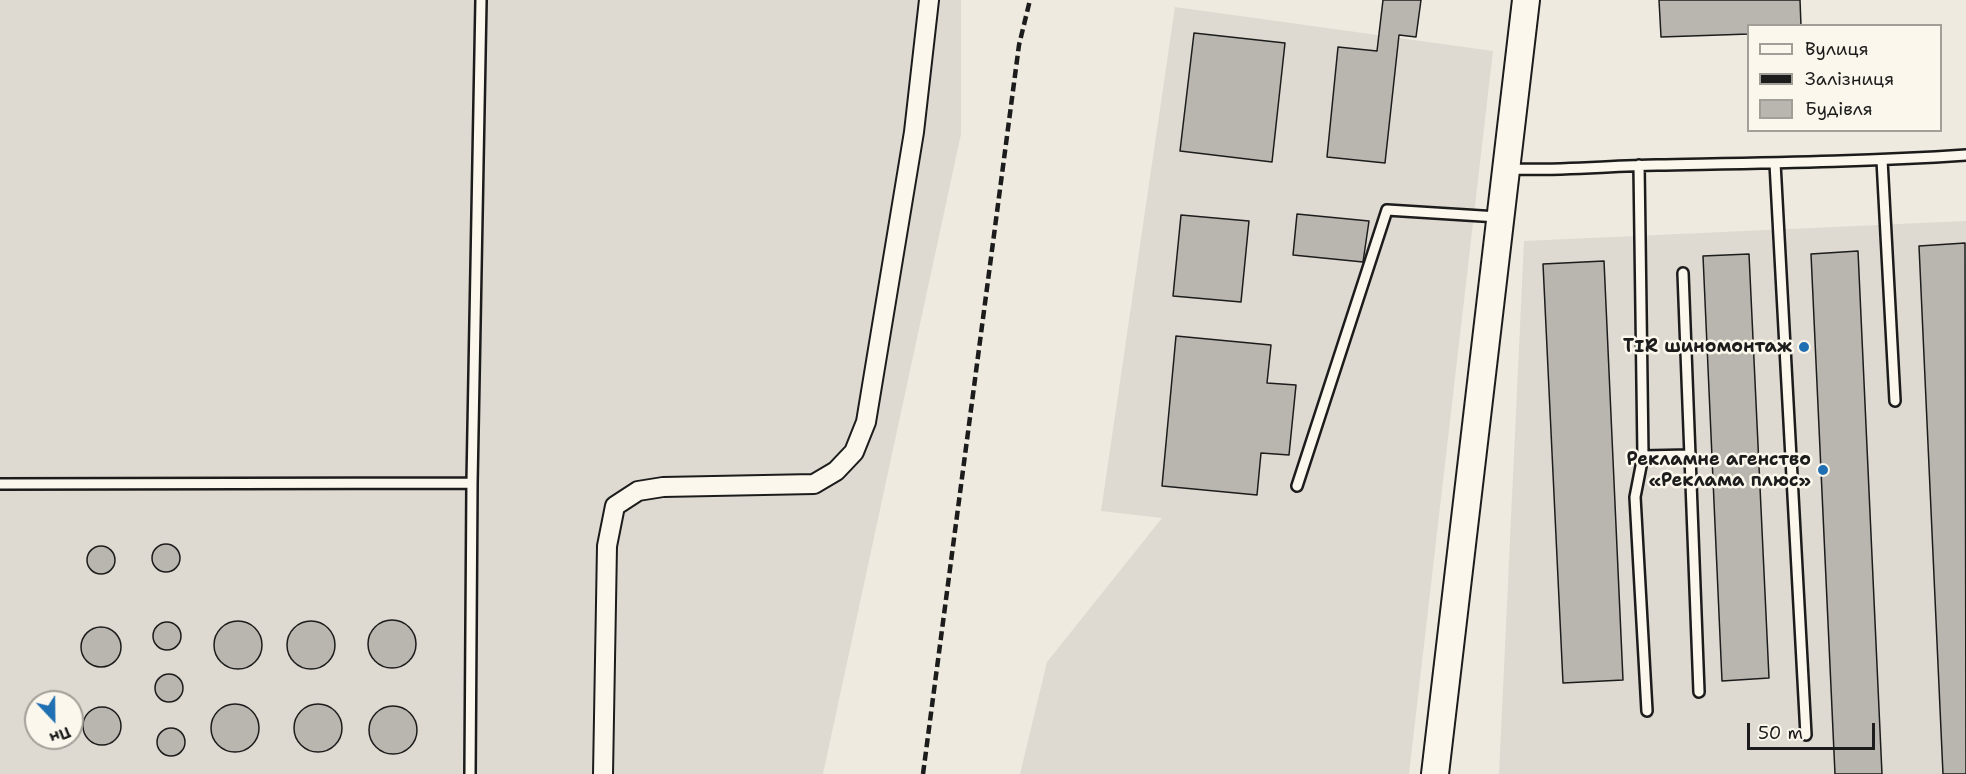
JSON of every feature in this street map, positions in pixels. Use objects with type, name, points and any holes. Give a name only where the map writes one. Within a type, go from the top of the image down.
[{"type":"main road","points":[[1434,774],[1526,0]]},
{"type":"street","points":[[603,774],[608,546],[615,506],[638,492],[663,487],[814,484],[836,471],[854,452],[866,422],[914,132],[929,0]]},
{"type":"lane","points":[[470,774],[472,483],[481,0]]},
{"type":"lane","points":[[1506,169],[1548,171],[1639,165],[1882,160],[1966,155]]},
{"type":"lane","points":[[1882,160],[1895,401]]},
{"type":"lane","points":[[1775,163],[1806,735]]},
{"type":"lane","points":[[1639,165],[1643,456],[1635,497],[1647,711]]},
{"type":"lane","points":[[1297,486],[1387,210],[1500,217]]},
{"type":"lane","points":[[1683,273],[1699,692]]},
{"type":"lane","points":[[1643,456],[1690,455]]},
{"type":"lane","points":[[0,484],[472,483]]},
{"type":"shaded area","points":[[0,0],[961,0],[961,134],[823,774],[0,774]]},
{"type":"shaded area","points":[[1175,7],[1493,51],[1409,774],[1020,774],[1047,662],[1162,518],[1101,511]]},
{"type":"shaded area","points":[[1966,221],[1966,774],[1499,774],[1524,241]]},
{"type":"building","points":[[1383,0],[1421,0],[1416,37],[1399,35],[1385,163],[1327,157],[1338,47],[1377,51]]},
{"type":"building","points":[[1659,0],[1800,0],[1801,24],[1747,24],[1747,34],[1661,37]]},
{"type":"building","points":[[1194,33],[1285,43],[1272,162],[1180,151]]},
{"type":"building","points":[[1297,214],[1369,221],[1363,262],[1293,255]]},
{"type":"building","points":[[1181,215],[1249,221],[1241,302],[1173,296]]},
{"type":"building","points":[[1965,243],[1966,774],[1943,774],[1919,246]]},
{"type":"building","points":[[1858,251],[1882,774],[1835,774],[1811,254]]},
{"type":"building","points":[[1749,254],[1769,678],[1722,681],[1703,256]]},
{"type":"building","points":[[1604,261],[1623,680],[1563,683],[1543,264]]},
{"type":"building","points":[[1176,336],[1271,345],[1267,383],[1296,385],[1289,455],[1261,453],[1257,495],[1162,486]]},
{"type":"building","points":[[166,544],[176,548],[180,558],[176,568],[166,572],[156,568],[152,558],[156,548]]},
{"type":"building","points":[[101,546],[111,550],[115,560],[111,570],[101,574],[91,570],[87,560],[91,550]]},
{"type":"building","points":[[392,620],[409,627],[416,644],[409,661],[392,668],[375,661],[368,644],[375,627]]},
{"type":"building","points":[[238,621],[255,628],[262,645],[255,662],[238,669],[221,662],[214,645],[221,628]]},
{"type":"building","points":[[311,621],[328,628],[335,645],[328,662],[311,669],[294,662],[287,645],[294,628]]},
{"type":"building","points":[[167,622],[177,626],[181,636],[177,646],[167,650],[157,646],[153,636],[157,626]]},
{"type":"building","points":[[101,627],[115,633],[121,647],[115,661],[101,667],[87,661],[81,647],[87,633]]},
{"type":"building","points":[[169,674],[179,678],[183,688],[179,698],[169,702],[159,698],[155,688],[159,678]]},
{"type":"building","points":[[235,704],[252,711],[259,728],[252,745],[235,752],[218,745],[211,728],[218,711]]},
{"type":"building","points":[[318,704],[335,711],[342,728],[335,745],[318,752],[301,745],[294,728],[301,711]]},
{"type":"building","points":[[393,706],[410,713],[417,730],[410,747],[393,754],[376,747],[369,730],[376,713]]},
{"type":"building","points":[[95,708],[109,708],[116,712],[120,719],[120,733],[116,740],[109,744],[95,744],[88,740],[84,733],[84,719],[88,712]]},
{"type":"building","points":[[171,728],[181,732],[185,742],[181,752],[171,756],[161,752],[157,742],[161,732]]},
{"type":"railway","points":[[923,774],[1019,45],[1030,0]]},
{"type":"place","name":"TIR шиномонтаж","points":[[1804,347]]},
{"type":"place","name":"Рекламне агенство «Реклама плюс»","points":[[1823,470]]}]
